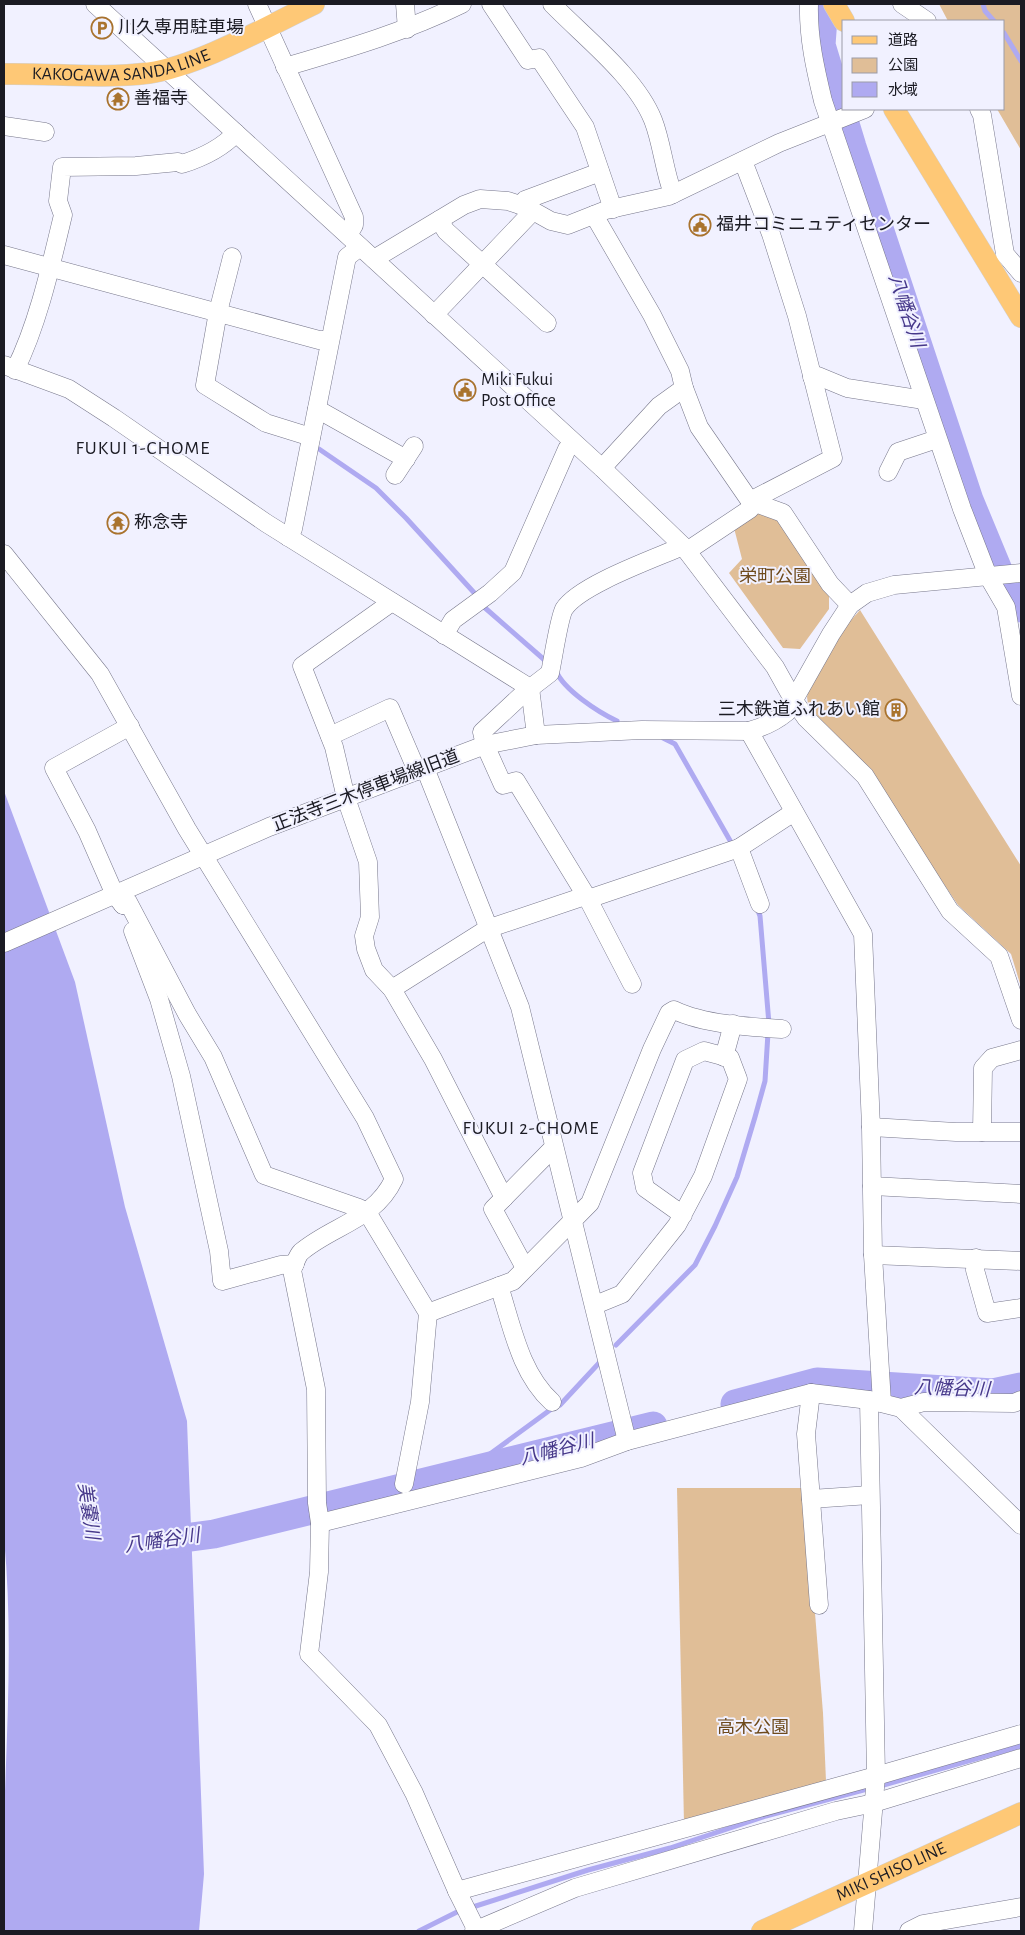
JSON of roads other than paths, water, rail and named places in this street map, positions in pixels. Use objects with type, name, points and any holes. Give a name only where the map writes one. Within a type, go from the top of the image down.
[{"type":"main road","name":"KAKOGAWA SANDA LINE","points":[[4,74],[127,74],[167,70],[268,27],[314,4]]},
{"type":"main road","points":[[834,4],[843,20]]},
{"type":"main road","points":[[895,110],[1021,317]]},
{"type":"main road","name":"MIKI SHISO LINE","points":[[762,1931],[1021,1813]]},
{"type":"street","points":[[95,4],[602,468],[685,549],[775,667],[794,701],[821,734],[865,776],[950,911],[999,956],[1021,1020]]},
{"type":"street","points":[[258,4],[354,217],[354,241],[347,257],[293,529],[288,537]]},
{"type":"street","points":[[405,4],[408,29]]},
{"type":"street","points":[[285,67],[408,29],[462,4]]},
{"type":"street","points":[[491,4],[528,60],[539,58],[580,119],[613,209]]},
{"type":"street","points":[[552,4],[625,77],[641,97],[653,120],[673,194]]},
{"type":"street","points":[[809,4],[813,62],[831,124],[937,439],[988,576],[1006,606],[1021,696]]},
{"type":"street","points":[[902,4],[926,20]]},
{"type":"street","points":[[374,259],[464,205],[480,199],[508,201],[550,221],[568,225],[613,209],[673,194],[743,162],[779,143],[863,110]]},
{"type":"street","points":[[980,110],[982,115],[1006,254],[1021,272]]},
{"type":"street","points":[[4,126],[45,132]]},
{"type":"street","points":[[236,133],[228,141],[206,154],[182,164],[178,162],[136,166],[62,166],[58,201],[63,215],[50,266],[23,354],[9,368],[69,389],[288,537],[530,688]]},
{"type":"street","points":[[632,984],[586,897],[516,781],[503,785],[485,745],[482,732],[530,688],[550,673],[563,610],[571,601],[604,579],[685,549],[750,509],[752,502],[833,458],[796,316],[771,234],[743,162]]},
{"type":"street","points":[[434,315],[483,263],[526,208],[525,200],[600,172]]},
{"type":"street","points":[[594,215],[652,315],[680,371],[684,388],[699,428],[752,502],[784,513],[830,584],[850,605]]},
{"type":"street","points":[[438,220],[446,231],[547,323]]},
{"type":"street","points":[[4,254],[319,340],[330,340]]},
{"type":"street","points":[[232,257],[218,312],[205,384],[266,423],[311,437]]},
{"type":"street","points":[[812,377],[818,376],[847,388],[924,400]]},
{"type":"street","points":[[602,468],[659,406],[684,388]]},
{"type":"street","points":[[317,409],[410,453],[395,475]]},
{"type":"street","points":[[888,472],[898,452],[937,439]]},
{"type":"street","points":[[444,634],[453,620],[490,594],[513,572],[567,449],[573,443]]},
{"type":"street","points":[[4,554],[100,674],[187,829],[206,856],[365,1118],[394,1179],[388,1193],[367,1212],[300,1253],[292,1270],[316,1389],[317,1503],[320,1524],[319,1572],[309,1654],[378,1725],[414,1792],[475,1928],[575,1888],[836,1811],[874,1804],[1021,1758]]},
{"type":"street","points":[[863,1931],[876,1776],[870,1495],[879,1375],[873,1255],[871,1127],[863,934],[749,731],[776,721],[787,712],[821,650],[850,605],[867,593],[894,585],[1015,573]]},
{"type":"street","points":[[392,602],[302,666],[330,736],[346,798],[368,862],[370,917],[364,936],[374,970],[392,988],[432,1059],[504,1198]]},
{"type":"street","points":[[530,688],[536,734]]},
{"type":"street","points":[[330,736],[390,708],[421,769],[520,1007],[627,1441]]},
{"type":"street","points":[[130,726],[54,768],[87,831],[119,900],[159,999],[181,1076],[219,1252],[222,1281],[281,1265],[295,1264]]},
{"type":"street","name":"正法寺三木停車場線旧道","points":[[4,943],[119,900],[269,827],[485,745],[536,734],[642,730],[749,731]]},
{"type":"street","points":[[392,988],[487,929],[739,848],[794,812]]},
{"type":"street","points":[[739,848],[760,904]]},
{"type":"street","points":[[119,900],[128,902],[187,1014],[213,1058],[264,1175],[367,1212],[428,1313],[420,1402],[404,1484]]},
{"type":"street","points":[[428,1313],[512,1281],[590,1203],[652,1049],[669,1013],[674,1010],[686,1015],[733,1024],[782,1029]]},
{"type":"street","points":[[724,1057],[733,1024]]},
{"type":"street","points":[[982,1132],[983,1068],[992,1058],[1021,1050]]},
{"type":"street","points":[[595,1305],[622,1294],[657,1252],[682,1215],[703,1176],[738,1079],[730,1058],[704,1051],[685,1060],[642,1173],[645,1188],[682,1215]]},
{"type":"street","points":[[871,1127],[1021,1132]]},
{"type":"street","points":[[525,1268],[493,1209],[554,1147]]},
{"type":"street","points":[[872,1186],[1021,1194]]},
{"type":"street","points":[[873,1255],[1021,1261]]},
{"type":"street","points":[[976,1258],[975,1270],[987,1313],[1021,1308]]},
{"type":"street","points":[[499,1286],[522,1358],[539,1390],[552,1402]]},
{"type":"street","points":[[320,1524],[581,1458],[627,1441],[812,1393],[876,1402],[901,1408],[924,1402],[1014,1403],[1021,1401]]},
{"type":"street","points":[[812,1393],[806,1434],[820,1606]]},
{"type":"street","points":[[901,1408],[1021,1525]]},
{"type":"street","points":[[811,1499],[870,1495]]},
{"type":"street","points":[[458,1893],[1021,1734]]},
{"type":"street","points":[[909,1931],[923,1924],[1021,1907]]},
{"type":"water","name":"美嚢川","points":[[4,791],[75,982],[125,1207],[187,1421],[204,1874],[199,1931],[4,1931],[4,1834],[9,1644],[4,1538]]},
{"type":"waterway","name":"八幡谷川","points":[[824,4],[821,45],[852,147],[969,500],[1005,587],[1021,608]]},
{"type":"waterway","points":[[983,4],[985,11],[993,20]]},
{"type":"waterway","points":[[1005,35],[1021,61]]},
{"type":"waterway","points":[[319,449],[376,488],[478,597]]},
{"type":"waterway","points":[[484,607],[548,663]]},
{"type":"waterway","points":[[556,671],[566,686],[574,693],[591,706],[617,721]]},
{"type":"waterway","points":[[663,738],[675,744],[732,844]]},
{"type":"waterway","points":[[757,908],[760,916],[769,1024]]},
{"type":"waterway","points":[[616,1345],[695,1265],[715,1226],[737,1177],[765,1081],[768,1033]]},
{"type":"waterway","points":[[560,1405],[600,1362]]},
{"type":"waterway","name":"八幡谷川","points":[[735,1404],[817,1382],[993,1393],[1021,1387]]},
{"type":"waterway","points":[[479,1469],[479,1462],[550,1410]]},
{"type":"waterway","name":"八幡谷川","points":[[154,1542],[214,1534],[653,1426]]},
{"type":"waterway","points":[[880,1786],[1021,1746]]},
{"type":"waterway","points":[[419,1931],[457,1912],[588,1870],[670,1848],[766,1816],[871,1788]]},
{"type":"place","name":"川久専用駐車場","points":[[102,28]]},
{"type":"place","name":"善福寺","points":[[118,99]]},
{"type":"place","name":"福井コミニュティセンター","points":[[700,225]]},
{"type":"place","name":"Miki Fukui Post Office","points":[[465,390]]},
{"type":"place","name":"称念寺","points":[[118,523]]},
{"type":"place","name":"三木鉄道ふれあい館","points":[[896,710]]},
{"type":"district","name":"FUKUI 1-CHOME","points":[[143,448]]},
{"type":"district","name":"FUKUI 2-CHOME","points":[[531,1128]]},
{"type":"park label","name":"栄町公園","points":[[775,577]]},
{"type":"park label","name":"高木公園","points":[[753,1728]]}]
